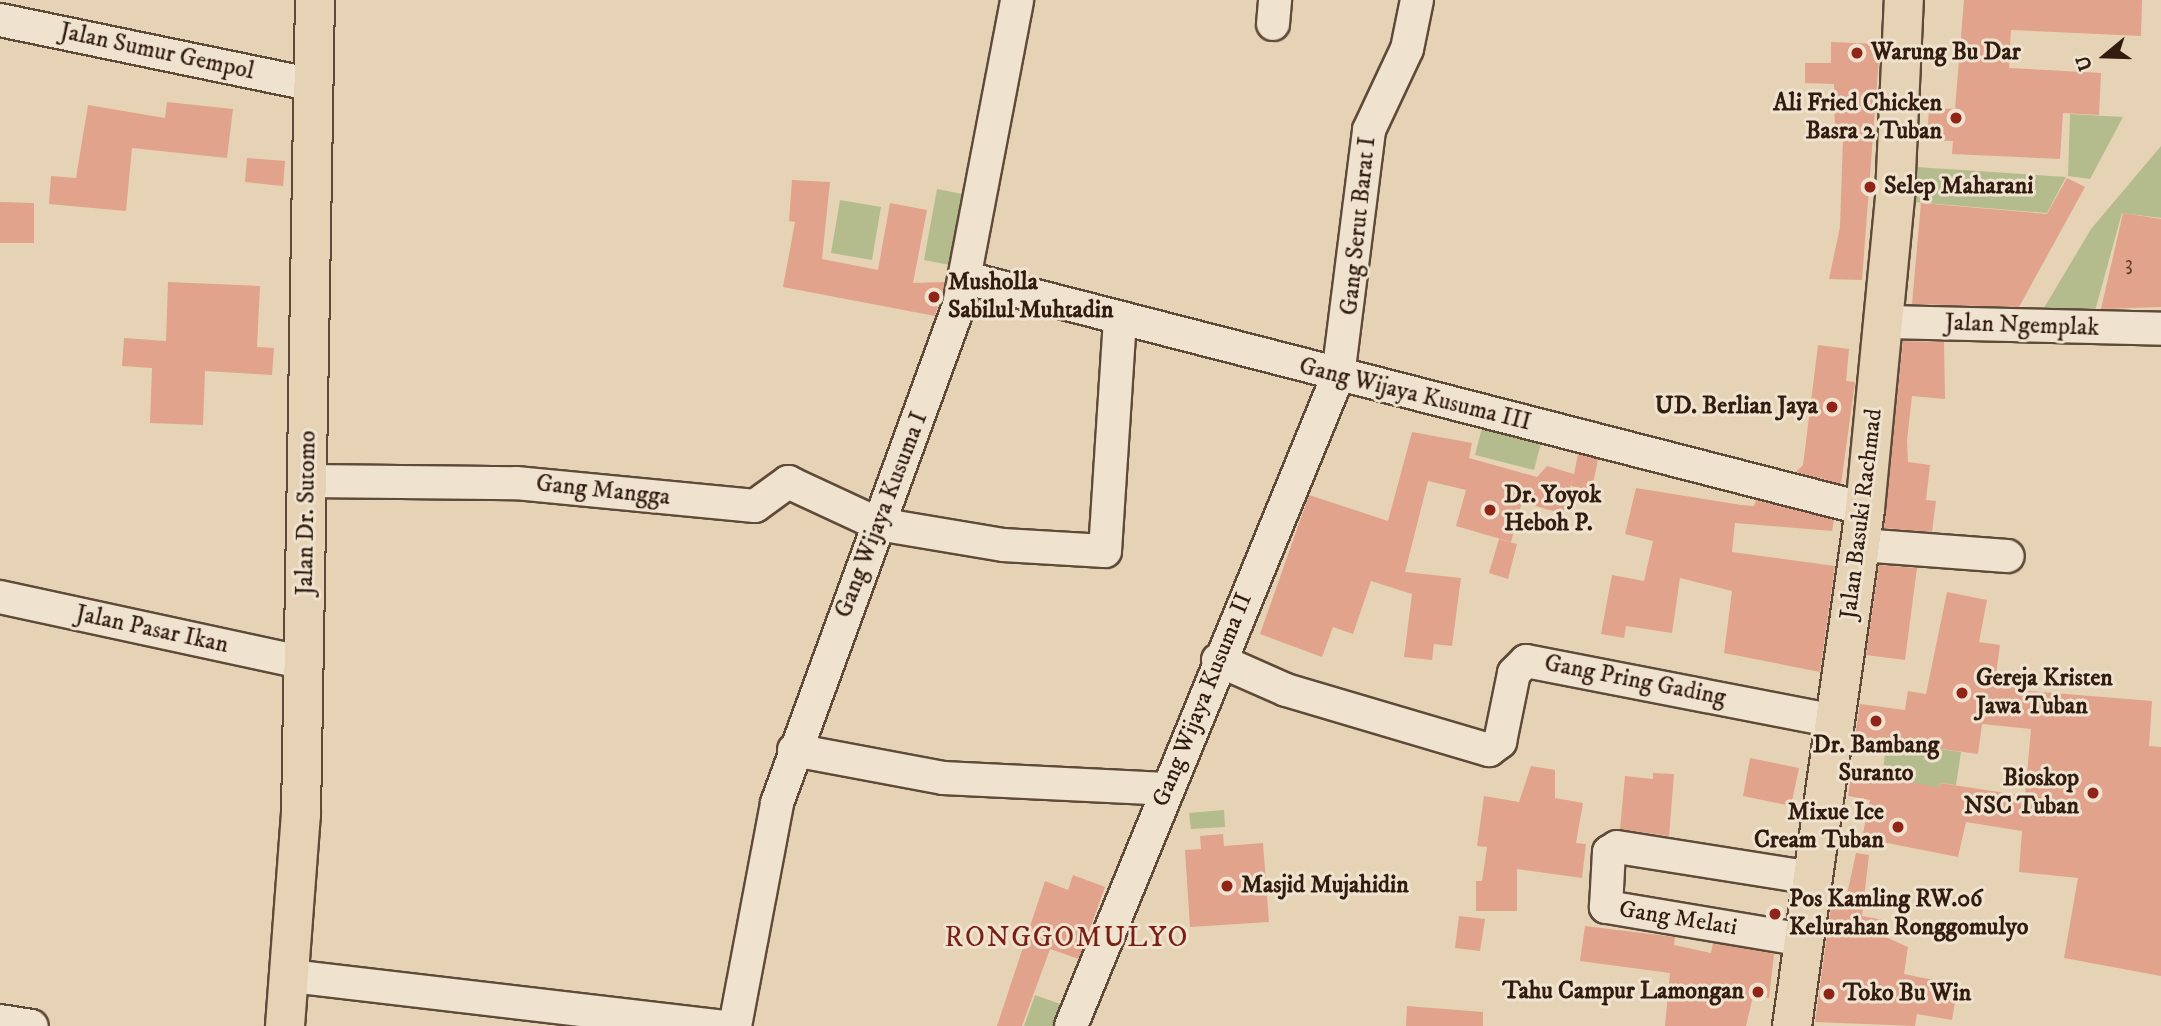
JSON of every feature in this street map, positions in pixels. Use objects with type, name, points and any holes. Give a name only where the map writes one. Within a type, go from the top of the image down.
[{"type":"main road","name":"Jalan Dr. Sutomo","points":[[285,1026],[291,976],[304,663],[316,0]]},
{"type":"main road","name":"Jalan Basuki Rachmad","points":[[1792,1026],[1862,527],[1884,321],[1903,0]]},
{"type":"street","name":"Gang Wijaya Kusuma I","points":[[735,1026],[771,827],[794,750],[967,278],[1017,0]]},
{"type":"street","name":"Gang Serut Barat I","points":[[1338,376],[1369,130],[1408,49],[1417,0]]},
{"type":"street","name":"Jalan Sumur Gempol","points":[[0,20],[315,85]]},
{"type":"street","name":"Gang Wijaya Kusuma III","points":[[967,278],[1338,376],[1862,527],[2008,556]]},
{"type":"street","points":[[878,524],[1003,545],[1107,551],[1120,318]]},
{"type":"street","name":"Jalan Ngemplak","points":[[1884,321],[2161,329]]},
{"type":"street","name":"Gang Wijaya Kusuma II","points":[[1072,1026],[1218,660],[1338,376]]},
{"type":"street","name":"Gang Mangga","points":[[308,481],[516,483],[755,506],[791,482],[878,524]]},
{"type":"street","name":"Jalan Pasar Ikan","points":[[0,597],[304,663]]},
{"type":"street","name":"Gang Pring Gading","points":[[1218,660],[1286,690],[1489,750],[1500,742],[1514,673],[1526,661],[1836,720]]},
{"type":"street","points":[[794,750],[943,779],[1166,789]]},
{"type":"street","name":"Gang Melati","points":[[1804,940],[1606,907],[1609,852],[1618,847],[1813,878]]},
{"type":"street","points":[[291,976],[719,1026]]},
{"type":"street","points":[[0,1021],[32,1026]]},
{"type":"green space","points":[[2070,114],[2123,117],[2090,179],[2068,176]]},
{"type":"green space","points":[[2161,146],[2161,218],[2122,213],[2093,318],[2038,318],[2091,229]]},
{"type":"green space","points":[[1916,167],[2066,177],[2047,213],[1913,202]]},
{"type":"green space","points":[[937,189],[968,195],[955,266],[924,260]]},
{"type":"green space","points":[[840,200],[881,207],[872,260],[831,253]]},
{"type":"green space","points":[[1482,428],[1541,443],[1534,470],[1475,455]]},
{"type":"green space","points":[[1887,741],[1961,752],[1956,785],[1940,783],[1936,811],[1907,807],[1911,781],[1882,776]]},
{"type":"green space","points":[[1224,810],[1225,827],[1191,829],[1189,813]]},
{"type":"green space","points":[[1035,995],[1066,1006],[1059,1026],[1024,1026]]},
{"type":"building","points":[[1964,0],[2142,0],[2141,36],[2011,30],[2009,68],[2101,73],[2099,115],[2063,113],[2060,159],[1952,154],[1953,141],[1927,140],[1929,108],[1955,109]]},
{"type":"building","points":[[1831,42],[1880,44],[1862,280],[1829,279],[1840,227],[1843,139],[1835,139],[1834,84],[1805,83],[1805,63],[1831,63]]},
{"type":"building","points":[[167,102],[233,109],[227,158],[132,148],[126,211],[49,204],[51,176],[76,178],[88,105],[165,118]]},
{"type":"building","points":[[247,158],[285,161],[283,186],[245,182]]},
{"type":"building","points":[[2067,178],[2085,187],[2019,307],[1912,304],[1921,203],[2047,214]]},
{"type":"building","points":[[792,180],[830,182],[822,259],[878,270],[890,203],[927,210],[913,283],[945,282],[935,316],[783,287],[795,222],[789,221]]},
{"type":"building","points":[[0,202],[34,203],[34,243],[0,243]]},
{"type":"building","points":[[2123,213],[2161,219],[2161,307],[2101,309]]},
{"type":"building","points":[[168,282],[260,286],[257,347],[274,348],[272,375],[205,371],[203,425],[150,423],[152,368],[122,366],[124,338],[166,341]]},
{"type":"building","points":[[1903,341],[1944,342],[1945,399],[1912,396],[1907,440],[1908,462],[1930,465],[1926,500],[1936,501],[1932,532],[1884,528]]},
{"type":"building","points":[[1818,345],[1849,349],[1846,381],[1855,382],[1841,484],[1796,472],[1803,465]]},
{"type":"building","points":[[1412,432],[1472,443],[1469,458],[1537,477],[1547,466],[1574,474],[1578,454],[1598,459],[1592,490],[1571,486],[1573,477],[1563,514],[1522,502],[1511,542],[1456,526],[1466,490],[1428,481],[1405,572],[1461,578],[1452,646],[1434,644],[1432,660],[1404,657],[1412,594],[1371,581],[1353,634],[1333,627],[1322,657],[1260,634],[1309,495],[1388,521]]},
{"type":"building","points":[[1636,488],[1741,505],[1754,506],[1756,500],[1834,520],[1832,531],[1735,523],[1732,552],[1835,566],[1820,672],[1724,653],[1732,591],[1680,578],[1672,633],[1626,626],[1624,638],[1601,634],[1612,575],[1644,581],[1653,541],[1625,534]]},
{"type":"building","points":[[1499,539],[1517,544],[1508,579],[1489,573]]},
{"type":"building","points":[[1879,565],[1917,568],[1905,660],[1866,655]]},
{"type":"building","points":[[1947,592],[1987,600],[1979,642],[2000,645],[1996,674],[2019,678],[2017,690],[2152,701],[2149,746],[2161,747],[2161,976],[2064,958],[2078,878],[2019,872],[2022,831],[1966,822],[1958,857],[1862,838],[1870,800],[1848,796],[1852,769],[1939,788],[1940,783],[2025,796],[2031,729],[1982,724],[1978,754],[1855,737],[1860,704],[1905,710],[1908,691],[1926,694]]},
{"type":"building","points":[[1750,758],[1799,768],[1791,806],[1743,796]]},
{"type":"building","points":[[1531,766],[1555,770],[1555,798],[1583,803],[1576,843],[1586,844],[1582,878],[1517,869],[1517,911],[1476,911],[1476,881],[1482,881],[1487,847],[1477,846],[1484,796],[1519,802]]},
{"type":"building","points":[[1653,773],[1674,774],[1669,836],[1620,829],[1625,776],[1653,779]]},
{"type":"building","name":"Masjid Mujahidin","points":[[1223,834],[1224,846],[1263,843],[1269,922],[1190,927],[1185,850],[1201,849],[1200,836]]},
{"type":"building","points":[[1856,853],[1869,855],[1862,916],[1884,920],[1881,935],[1908,947],[1904,974],[1958,985],[1952,1020],[1917,1014],[1915,1026],[1815,1022],[1831,906],[1844,908]]},
{"type":"building","points":[[1073,875],[1105,887],[1079,959],[1050,949],[1022,1026],[997,1026],[1045,881],[1068,890]]},
{"type":"building","points":[[1459,916],[1485,919],[1480,951],[1455,948]]},
{"type":"building","points":[[1585,926],[1675,937],[1674,945],[1711,953],[1713,943],[1774,954],[1769,998],[1753,996],[1746,1026],[1665,1026],[1670,973],[1580,961]]},
{"type":"building","points":[[1407,1006],[1483,1012],[1483,1026],[1406,1026]]},
{"type":"place","name":"Warung Bu Dar","points":[[1857,53]]},
{"type":"place","name":"Ali Fried Chicken Basra 2 Tuban","points":[[1956,118]]},
{"type":"place","name":"Selep Maharani","points":[[1870,187]]},
{"type":"place","name":"Musholla Sabilul Muhtadin","points":[[934,297]]},
{"type":"place","name":"UD. Berlian Jaya","points":[[1832,407]]},
{"type":"place","name":"Dr. Yoyok Heboh P.","points":[[1490,510]]},
{"type":"place","name":"Gereja Kristen Jawa Tuban","points":[[1962,693]]},
{"type":"place","name":"Dr. Bambang Suranto","points":[[1876,721]]},
{"type":"place","name":"Bioskop NSC Tuban","points":[[2093,793]]},
{"type":"place","name":"Mixue Ice Cream Tuban","points":[[1898,827]]},
{"type":"place","name":"Masjid Mujahidin","points":[[1227,886]]},
{"type":"place","name":"Pos Kamling RW.06 Kelurahan Ronggomulyo","points":[[1775,914]]},
{"type":"place","name":"Tahu Campur Lamongan","points":[[1758,992]]},
{"type":"place","name":"Toko Bu Win","points":[[1829,994]]},
{"type":"district","name":"RONGGOMULYO","points":[[1067,938]]}]
